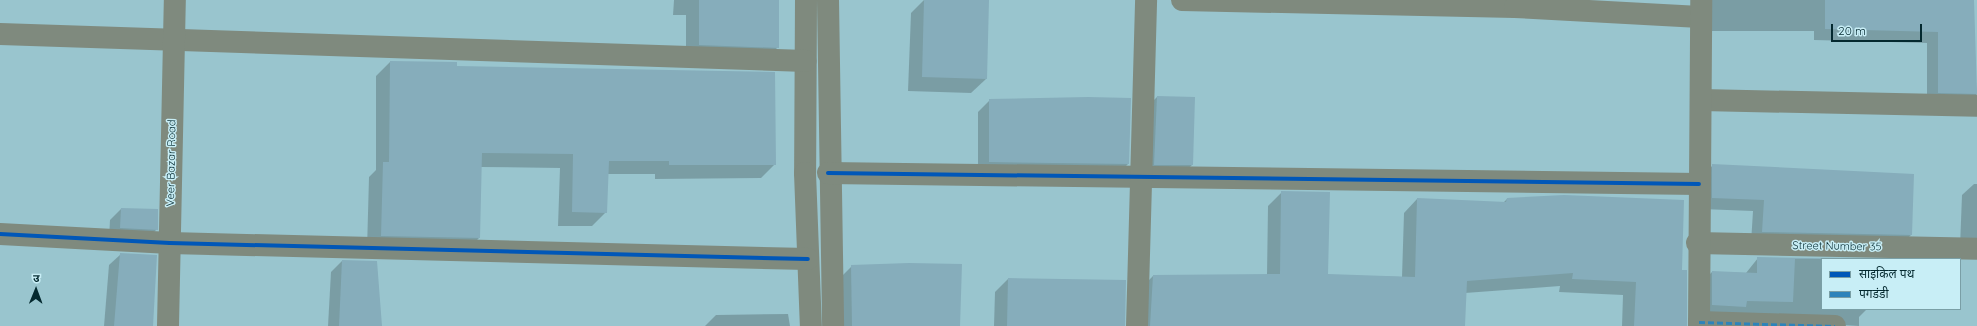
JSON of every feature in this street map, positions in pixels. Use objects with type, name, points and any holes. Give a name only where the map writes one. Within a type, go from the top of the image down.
[{"type":"street","name":"Veer Bazar Road","points":[[168,326],[176,0]]},
{"type":"street","points":[[806,0],[808,258],[811,326]]},
{"type":"street","points":[[828,0],[828,173],[833,326]]},
{"type":"street","points":[[1137,326],[1139,178],[1146,0]]},
{"type":"street","points":[[1182,0],[1514,7],[1701,8],[1701,100],[1697,243],[1699,324],[1836,326]]},
{"type":"street","points":[[0,34],[806,61]]},
{"type":"street","points":[[1701,100],[1977,106]]},
{"type":"street","points":[[828,173],[1699,184]]},
{"type":"street","points":[[0,234],[170,243],[808,258]]},
{"type":"street","name":"Street Number 35","points":[[1697,243],[1977,249]]},
{"type":"building","points":[[699,0],[779,0],[779,48],[699,45]]},
{"type":"building","points":[[924,0],[989,0],[987,79],[922,77]]},
{"type":"building","points":[[1825,0],[1974,0],[1977,94],[1938,93],[1938,32],[1825,29]]},
{"type":"building","points":[[390,61],[457,62],[457,66],[775,72],[776,165],[669,165],[669,161],[609,161],[607,213],[572,212],[573,154],[482,153],[480,238],[381,236],[383,162],[389,162]]},
{"type":"building","points":[[1157,96],[1195,97],[1193,165],[1154,165]]},
{"type":"building","points":[[1088,97],[1131,98],[1129,164],[989,162],[989,99]]},
{"type":"building","points":[[1712,164],[1914,174],[1912,235],[1762,232],[1764,200],[1712,198]]},
{"type":"building","points":[[1281,191],[1330,192],[1328,274],[1415,277],[1417,198],[1506,202],[1507,198],[1564,195],[1684,200],[1682,270],[1687,270],[1687,326],[1634,326],[1636,282],[1572,279],[1573,273],[1467,281],[1465,326],[1150,326],[1153,275],[1280,274]]},
{"type":"building","points":[[121,208],[158,209],[158,230],[120,228]]},
{"type":"building","points":[[120,253],[157,255],[153,326],[114,326]]},
{"type":"building","points":[[1757,257],[1821,258],[1795,259],[1793,302],[1747,301],[1746,307],[1712,305],[1712,271],[1757,273]]},
{"type":"building","points":[[342,260],[377,261],[382,326],[339,326]]},
{"type":"building","points":[[909,263],[962,264],[960,326],[852,326],[851,265]]},
{"type":"building","points":[[1008,278],[1126,280],[1125,326],[1007,326]]},
{"type":"marked path","points":[[1699,322],[1835,326]]},
{"type":"cycle path","points":[[828,173],[1699,184]]},
{"type":"cycle path","points":[[0,234],[170,243],[808,259]]}]
